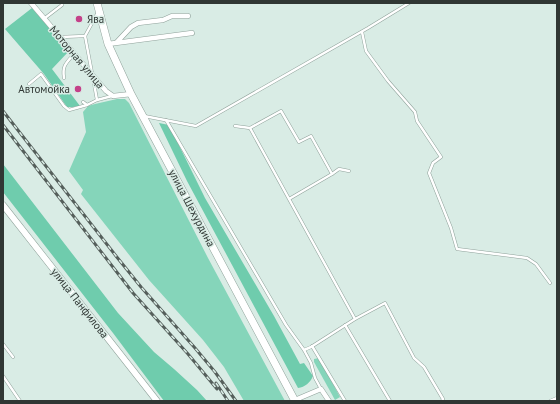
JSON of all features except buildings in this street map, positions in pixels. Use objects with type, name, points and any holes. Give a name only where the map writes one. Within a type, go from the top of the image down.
[{"type":"main road","name":"улица Шехурдина","points":[[97,3],[108,44],[131,94],[295,401]]},
{"type":"main road","name":"улица Панфилова","points":[[3,205],[157,401]]},
{"type":"street","name":"Моторная улица","points":[[31,3],[106,91],[113,96],[131,94]]},
{"type":"street","points":[[117,42],[131,27],[138,23],[163,20],[172,16],[188,16]]},
{"type":"street","points":[[108,44],[192,33]]},
{"type":"street","points":[[295,401],[321,389],[329,401]]},
{"type":"lane","points":[[44,19],[62,5],[62,3]]},
{"type":"lane","points":[[142,115],[196,126],[362,32],[409,3]]},
{"type":"lane","points":[[97,100],[85,36],[99,12]]},
{"type":"lane","points":[[362,32],[366,51],[388,81],[415,112],[417,121],[441,156],[433,163],[430,173],[451,228],[457,249],[527,258],[536,264],[550,283]]},
{"type":"lane","points":[[61,38],[85,36]]},
{"type":"lane","points":[[64,78],[63,71],[65,64],[74,53]]},
{"type":"lane","points":[[29,84],[41,74],[64,106],[70,110],[113,96]]},
{"type":"lane","points":[[83,102],[87,105]]},
{"type":"lane","points":[[235,126],[250,128],[281,111],[299,142],[311,136],[332,174]]},
{"type":"lane","points":[[166,120],[286,325],[304,350],[311,363],[315,378],[321,389]]},
{"type":"lane","points":[[250,128],[355,319]]},
{"type":"lane","points":[[290,199],[340,169],[349,171]]},
{"type":"lane","points":[[304,350],[355,319],[385,303],[414,358],[424,367],[443,399],[442,401]]},
{"type":"lane","points":[[346,325],[390,401]]},
{"type":"lane","points":[[3,344],[13,358]]},
{"type":"lane","points":[[312,346],[345,401]]},
{"type":"lane","points":[[3,376],[20,401]]},
{"type":"lane","points":[[550,401],[557,398]]},
{"type":"green space","points":[[32,8],[69,51],[52,69],[80,106],[67,107],[44,74],[5,29]]},
{"type":"green space","points":[[117,99],[125,99],[129,103],[208,258],[285,401],[244,401],[224,367],[203,340],[149,280],[81,194],[83,190],[69,171],[86,132],[83,112],[88,106]]},
{"type":"green space","points":[[159,123],[169,125],[205,198],[274,316],[300,364],[304,363],[313,376],[309,383],[305,386],[298,388],[187,181]]},
{"type":"green space","points":[[3,164],[118,313],[154,352],[197,390],[207,401],[164,401],[3,192]]},
{"type":"green space","points":[[319,358],[340,397],[335,400],[314,362],[314,359]]},
{"type":"railway","points":[[3,111],[116,256],[215,372],[236,401]]},
{"type":"railway","points":[[3,125],[133,293],[188,354],[217,389]]},
{"type":"railway","points":[[216,383],[228,401]]},
{"type":"place","name":"Ява","points":[[79,19]]},
{"type":"place","name":"Автомойка","points":[[78,89]]}]
